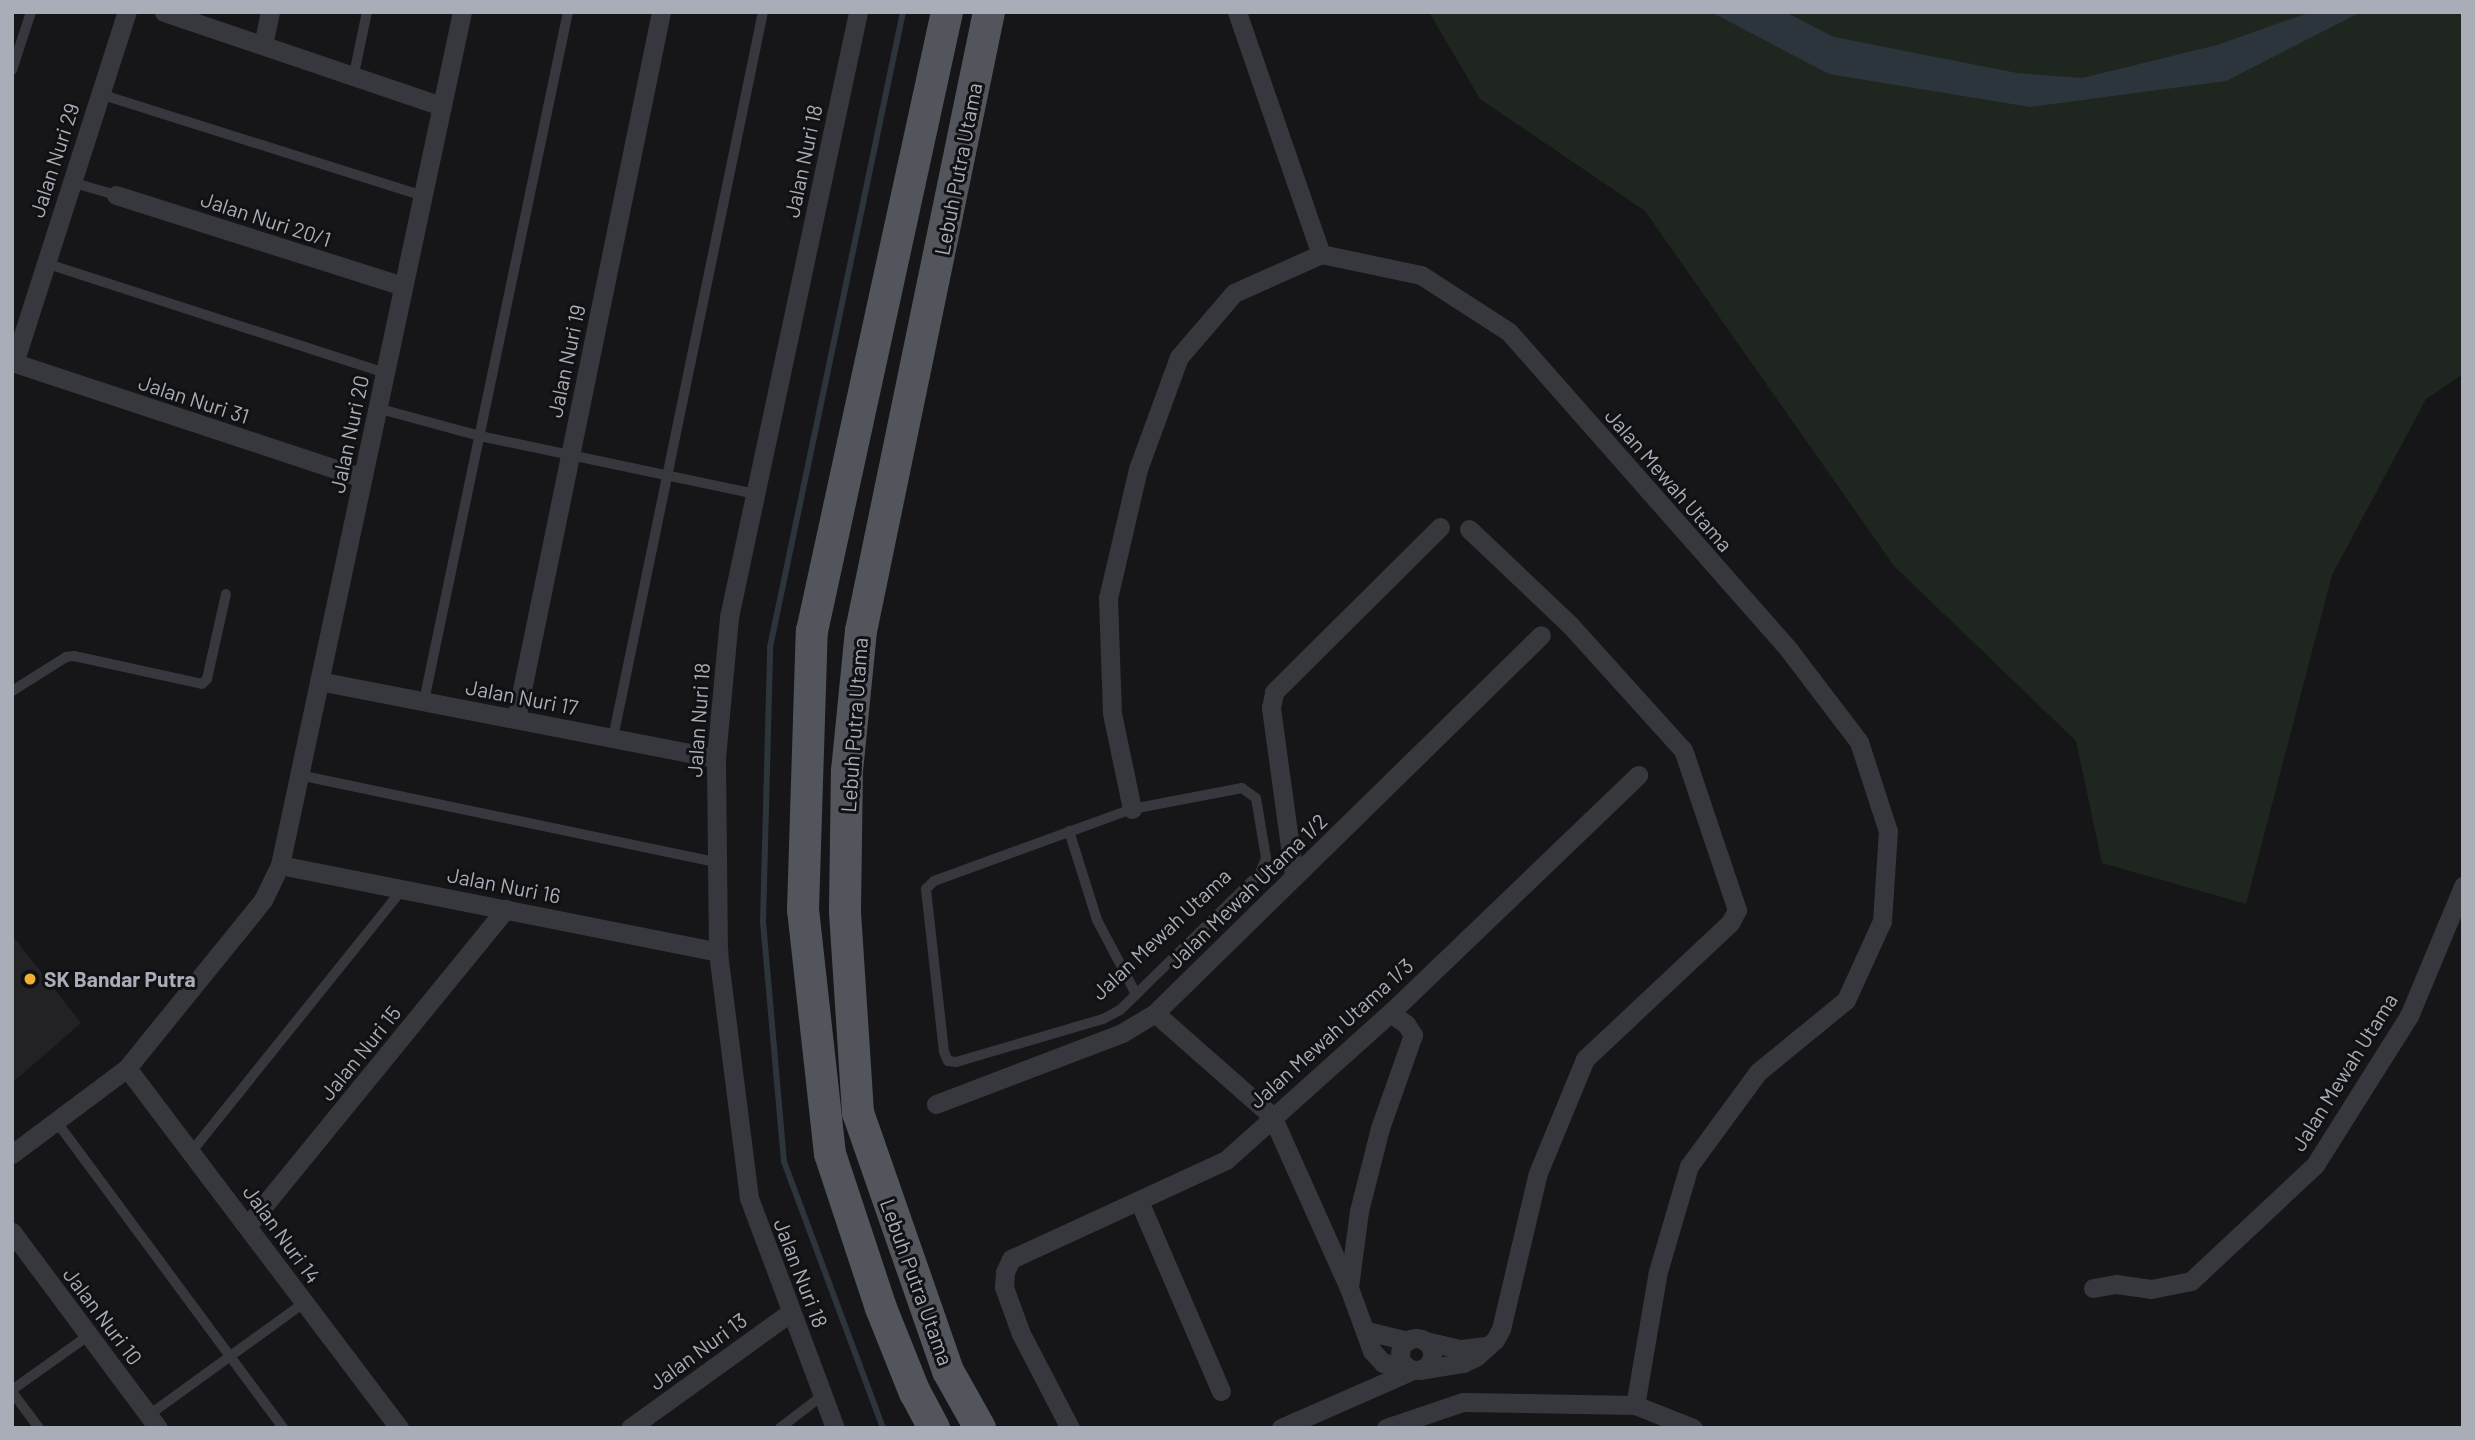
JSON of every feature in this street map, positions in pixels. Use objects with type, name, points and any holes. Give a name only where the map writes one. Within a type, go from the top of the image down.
[{"type":"main road","name":"Lebuh Putra Utama","points":[[934,1428],[915,1393],[881,1308],[830,1154],[803,910],[812,631],[947,12]]},
{"type":"main road","name":"Lebuh Putra Utama","points":[[980,1428],[948,1371],[859,1113],[845,910],[847,771],[861,631],[989,12]]},
{"type":"street","name":"Jalan Nuri 29","points":[[13,363],[127,12]]},
{"type":"street","points":[[164,12],[354,74],[442,106]]},
{"type":"street","points":[[263,46],[270,12]]},
{"type":"street","name":"Jalan Nuri 20","points":[[12,1154],[127,1068],[263,900],[280,866],[462,12]]},
{"type":"street","name":"Jalan Nuri 19","points":[[516,719],[661,12]]},
{"type":"street","name":"Jalan Nuri 18","points":[[835,1428],[749,1198],[718,952],[716,758],[729,617],[858,12]]},
{"type":"street","points":[[1132,809],[1112,713],[1108,598],[1138,469],[1179,357],[1234,293],[1321,254],[1237,12]]},
{"type":"street","name":"Jalan Nuri 20/1","points":[[116,195],[404,286]]},
{"type":"street","name":"Jalan Mewah Utama","points":[[1321,254],[1421,275],[1509,332],[1789,650],[1844,721],[1859,742],[1888,831],[1882,921],[1846,1000],[1758,1072],[1689,1166],[1658,1271],[1635,1405]]},
{"type":"street","name":"Jalan Nuri 31","points":[[13,363],[362,478]]},
{"type":"street","points":[[1294,876],[1271,708],[1274,692],[1440,527]]},
{"type":"street","points":[[1154,1013],[1272,1116],[1349,1288],[1367,1331],[1372,1351],[1383,1363],[1413,1369],[1463,1363],[1476,1357],[1502,1329],[1538,1173],[1584,1059],[1730,923],[1737,910],[1683,750],[1569,624],[1469,528]]},
{"type":"street","name":"Jalan Mewah Utama 1/2","points":[[936,1104],[1122,1033],[1154,1013],[1541,635]]},
{"type":"street","name":"Jalan Nuri 17","points":[[320,681],[716,758]]},
{"type":"street","name":"Jalan Mewah Utama 1/3","points":[[1070,1428],[1016,1323],[1004,1287],[1005,1272],[1011,1259],[1226,1160],[1390,1013],[1638,775]]},
{"type":"street","name":"Jalan Nuri 16","points":[[280,866],[403,888],[718,952]]},
{"type":"street","name":"Jalan Mewah Utama","points":[[2093,1288],[2116,1284],[2151,1289],[2191,1281],[2315,1165],[2409,1016],[2462,888]]},
{"type":"street","name":"Jalan Nuri 15","points":[[248,1225],[506,909]]},
{"type":"street","points":[[1349,1288],[1359,1211],[1380,1128],[1413,1035],[1406,1024],[1390,1013]]},
{"type":"street","name":"Jalan Nuri 14","points":[[127,1068],[399,1428]]},
{"type":"street","points":[[1139,1201],[1221,1391]]},
{"type":"street","name":"Jalan Nuri 10","points":[[12,1232],[153,1422]]},
{"type":"street","name":"Jalan Nuri 13","points":[[630,1428],[792,1312]]},
{"type":"street","points":[[1367,1331],[1461,1349],[1487,1346]]},
{"type":"street","points":[[1281,1428],[1413,1369],[1432,1357],[1430,1345],[1417,1341]]},
{"type":"street","points":[[1386,1428],[1463,1402],[1635,1405],[1693,1428]]},
{"type":"lane","points":[[12,70],[31,12]]},
{"type":"lane","points":[[354,74],[367,12]]},
{"type":"lane","points":[[425,701],[568,12]]},
{"type":"lane","points":[[613,738],[763,12]]},
{"type":"lane","points":[[100,94],[423,196]]},
{"type":"lane","points":[[71,181],[116,195]]},
{"type":"lane","points":[[45,263],[385,373]]},
{"type":"lane","points":[[377,408],[480,436],[755,494]]},
{"type":"lane","points":[[12,691],[66,657],[74,656],[202,684],[207,679],[226,594]]},
{"type":"lane","points":[[299,775],[717,862]]},
{"type":"lane","name":"Jalan Mewah Utama","points":[[1242,788],[1249,790],[1256,798],[1266,858],[1260,873],[1119,1010],[1103,1019],[956,1062],[948,1061],[944,1052],[926,889],[934,881],[1132,809],[1242,788]]},
{"type":"lane","points":[[1069,831],[1097,920],[1136,994]]},
{"type":"lane","points":[[192,1151],[403,888]]},
{"type":"lane","points":[[56,1121],[283,1428]]},
{"type":"lane","points":[[153,1422],[229,1355],[304,1303]]},
{"type":"lane","points":[[39,1428],[12,1391],[89,1335]]},
{"type":"lane","points":[[780,1428],[823,1395]]},
{"type":"shaded area","points":[[1429,12],[2463,12],[2463,374],[2426,399],[2332,575],[2246,904],[2102,863],[2076,741],[1894,566],[1645,211],[1480,99]]},
{"type":"shaded area","points":[[1711,12],[1785,12],[1834,37],[2017,73],[2082,78],[2217,45],[2311,12],[2361,12],[2226,81],[2030,107],[1829,74]]},
{"type":"shaded area","name":"SK Bandar Putra","points":[[12,935],[81,1023],[12,1083]]},
{"type":"waterway","points":[[883,1428],[784,1162],[763,922],[770,647],[903,12]]},
{"type":"place","name":"SK Bandar Putra","points":[[30,979]]}]
